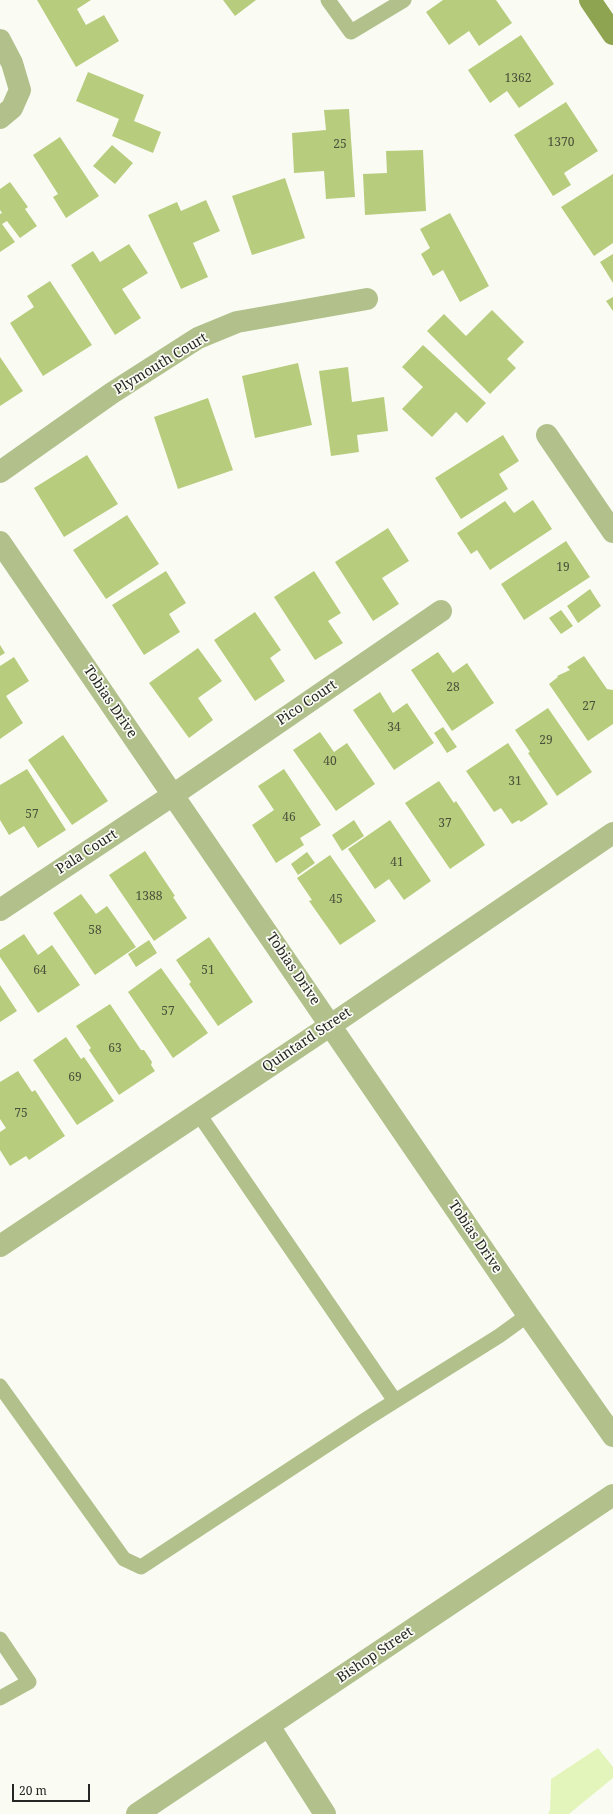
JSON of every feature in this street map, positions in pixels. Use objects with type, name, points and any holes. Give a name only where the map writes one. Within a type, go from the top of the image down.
[{"type":"main road","points":[[590,0],[611,26]]},
{"type":"street","points":[[0,40],[12,63],[20,90],[12,108],[0,118]]},
{"type":"street","name":"Plymouth Court","points":[[0,472],[112,393],[198,338],[237,322],[367,299]]},
{"type":"street","points":[[546,435],[613,532]]},
{"type":"street","name":"Tobias Drive","points":[[0,542],[528,1315],[613,1436]]},
{"type":"street","name":"Pico Court","points":[[173,794],[441,611]]},
{"type":"street","name":"Pala Court","points":[[0,910],[173,794]]},
{"type":"street","name":"Quintard Street","points":[[0,1246],[331,1025],[613,833]]},
{"type":"street","name":"Bishop Street","points":[[137,1814],[613,1495]]},
{"type":"street","points":[[269,1726],[325,1814]]},
{"type":"lane","points":[[328,0],[351,32],[404,0]]},
{"type":"lane","points":[[198,1113],[395,1401]]},
{"type":"lane","points":[[0,1386],[124,1559],[141,1567],[395,1401],[499,1336],[528,1315]]},
{"type":"lane","points":[[0,1639],[30,1682],[0,1698]]},
{"type":"green space","points":[[598,1748],[613,1767],[613,1778],[569,1814],[548,1814],[550,1810],[551,1779]]},
{"type":"building","points":[[37,0],[91,0],[77,9],[86,25],[104,15],[119,41],[76,67]]},
{"type":"building","points":[[223,0],[256,0],[235,16]]},
{"type":"building","points":[[443,0],[496,0],[512,23],[479,46],[469,31],[449,45],[426,12]]},
{"type":"building","points":[[521,35],[554,84],[519,108],[507,91],[490,103],[468,70]]},
{"type":"building","points":[[88,72],[144,95],[134,121],[161,132],[153,153],[112,136],[119,119],[76,101]]},
{"type":"building","points":[[566,102],[598,151],[564,173],[571,185],[553,196],[514,135]]},
{"type":"building","points":[[349,109],[355,197],[326,199],[324,171],[294,173],[292,133],[326,130],[324,110]]},
{"type":"building","points":[[60,137],[99,196],[66,218],[53,197],[58,194],[33,155]]},
{"type":"building","points":[[112,145],[133,163],[115,184],[93,166]]},
{"type":"building","points":[[423,150],[426,211],[365,215],[363,174],[387,173],[386,151]]},
{"type":"building","points":[[613,174],[613,243],[594,256],[561,207]]},
{"type":"building","points":[[285,178],[305,238],[252,255],[232,196]]},
{"type":"building","points":[[10,182],[28,207],[25,209],[37,226],[20,238],[7,221],[2,224],[15,242],[0,252],[0,214],[2,213],[0,210],[0,189]]},
{"type":"building","points":[[206,200],[220,231],[193,243],[208,277],[181,289],[148,215],[177,202],[181,211]]},
{"type":"building","points":[[450,213],[489,286],[460,302],[443,270],[433,276],[421,254],[430,248],[420,229]]},
{"type":"building","points":[[129,244],[148,273],[122,289],[141,318],[115,335],[71,265],[93,251],[100,262]]},
{"type":"building","points":[[613,254],[613,283],[600,262]]},
{"type":"building","points":[[50,281],[92,345],[43,376],[10,323],[34,307],[27,296]]},
{"type":"building","points":[[613,297],[613,311],[606,301]]},
{"type":"building","points":[[492,310],[524,342],[507,359],[516,368],[490,394],[427,331],[444,314],[466,336]]},
{"type":"building","points":[[423,345],[486,403],[467,423],[456,412],[432,437],[402,409],[423,387],[402,367]]},
{"type":"building","points":[[0,357],[23,391],[0,406]]},
{"type":"building","points":[[298,363],[312,425],[255,438],[242,376]]},
{"type":"building","points":[[348,367],[352,402],[384,397],[388,431],[357,435],[359,452],[331,456],[319,371]]},
{"type":"building","points":[[208,398],[233,470],[178,489],[154,417]]},
{"type":"building","points":[[503,435],[519,461],[499,474],[508,489],[461,519],[435,478]]},
{"type":"building","points":[[87,455],[118,504],[64,537],[34,488]]},
{"type":"building","points":[[533,500],[552,529],[490,570],[477,550],[471,554],[457,533],[505,501],[514,513]]},
{"type":"building","points":[[127,515],[159,564],[106,599],[73,550]]},
{"type":"building","points":[[388,528],[409,561],[382,578],[399,604],[373,621],[335,562]]},
{"type":"building","points":[[566,541],[590,577],[524,620],[501,584]]},
{"type":"building","points":[[166,571],[186,603],[169,614],[180,632],[144,655],[112,605]]},
{"type":"building","points":[[314,571],[341,613],[328,621],[343,643],[315,660],[274,597]]},
{"type":"building","points":[[590,589],[601,606],[578,623],[567,606]]},
{"type":"building","points":[[561,610],[573,626],[561,634],[549,618]]},
{"type":"building","points":[[255,612],[281,650],[270,658],[285,681],[255,701],[214,640]]},
{"type":"building","points":[[0,645],[5,653],[0,656]]},
{"type":"building","points":[[198,648],[222,681],[198,698],[213,720],[189,738],[149,683]]},
{"type":"building","points":[[438,652],[453,673],[467,663],[494,703],[452,731],[411,670]]},
{"type":"building","points":[[584,656],[607,689],[613,690],[613,724],[588,741],[549,684],[558,677],[557,676],[570,670],[567,667]]},
{"type":"building","points":[[14,657],[29,681],[6,696],[23,723],[0,739],[0,666]]},
{"type":"building","points":[[380,692],[393,713],[407,703],[434,743],[394,770],[353,710]]},
{"type":"building","points":[[548,708],[592,772],[557,796],[528,753],[530,752],[515,730]]},
{"type":"building","points":[[443,727],[457,747],[447,753],[434,733]]},
{"type":"building","points":[[320,732],[334,752],[347,743],[375,784],[336,811],[293,750]]},
{"type":"building","points":[[63,735],[108,801],[72,825],[28,760]]},
{"type":"building","points":[[508,743],[548,804],[521,822],[519,820],[512,824],[501,808],[494,812],[466,771]]},
{"type":"building","points":[[27,769],[66,830],[38,848],[24,826],[9,835],[0,820],[0,785]]},
{"type":"building","points":[[284,769],[321,825],[300,838],[304,845],[276,863],[252,825],[274,810],[258,786]]},
{"type":"building","points":[[439,781],[454,803],[456,801],[485,845],[450,869],[405,803]]},
{"type":"building","points":[[354,820],[364,836],[342,851],[332,835]]},
{"type":"building","points":[[390,820],[431,881],[404,900],[389,879],[375,889],[348,849]]},
{"type":"building","points":[[145,851],[175,896],[173,897],[187,918],[154,941],[109,875]]},
{"type":"building","points":[[307,852],[315,863],[298,875],[291,864]]},
{"type":"building","points":[[330,855],[376,921],[340,945],[309,901],[312,900],[297,878]]},
{"type":"building","points":[[81,894],[96,914],[107,906],[136,947],[95,975],[53,913]]},
{"type":"building","points":[[24,934],[38,955],[52,945],[80,985],[38,1013],[0,957],[0,950]]},
{"type":"building","points":[[209,937],[253,1002],[218,1026],[189,984],[191,982],[176,960]]},
{"type":"building","points":[[149,940],[157,953],[136,967],[128,954]]},
{"type":"building","points":[[161,968],[208,1033],[173,1058],[128,992]]},
{"type":"building","points":[[0,985],[17,1011],[0,1022]]},
{"type":"building","points":[[110,1004],[141,1050],[144,1050],[152,1062],[151,1065],[155,1071],[119,1095],[89,1050],[91,1048],[76,1026]]},
{"type":"building","points":[[66,1037],[81,1059],[84,1057],[114,1101],[77,1125],[33,1060]]},
{"type":"building","points":[[18,1071],[32,1092],[35,1090],[65,1136],[29,1160],[26,1156],[10,1166],[0,1150],[0,1132],[6,1128],[0,1119],[0,1082]]}]
